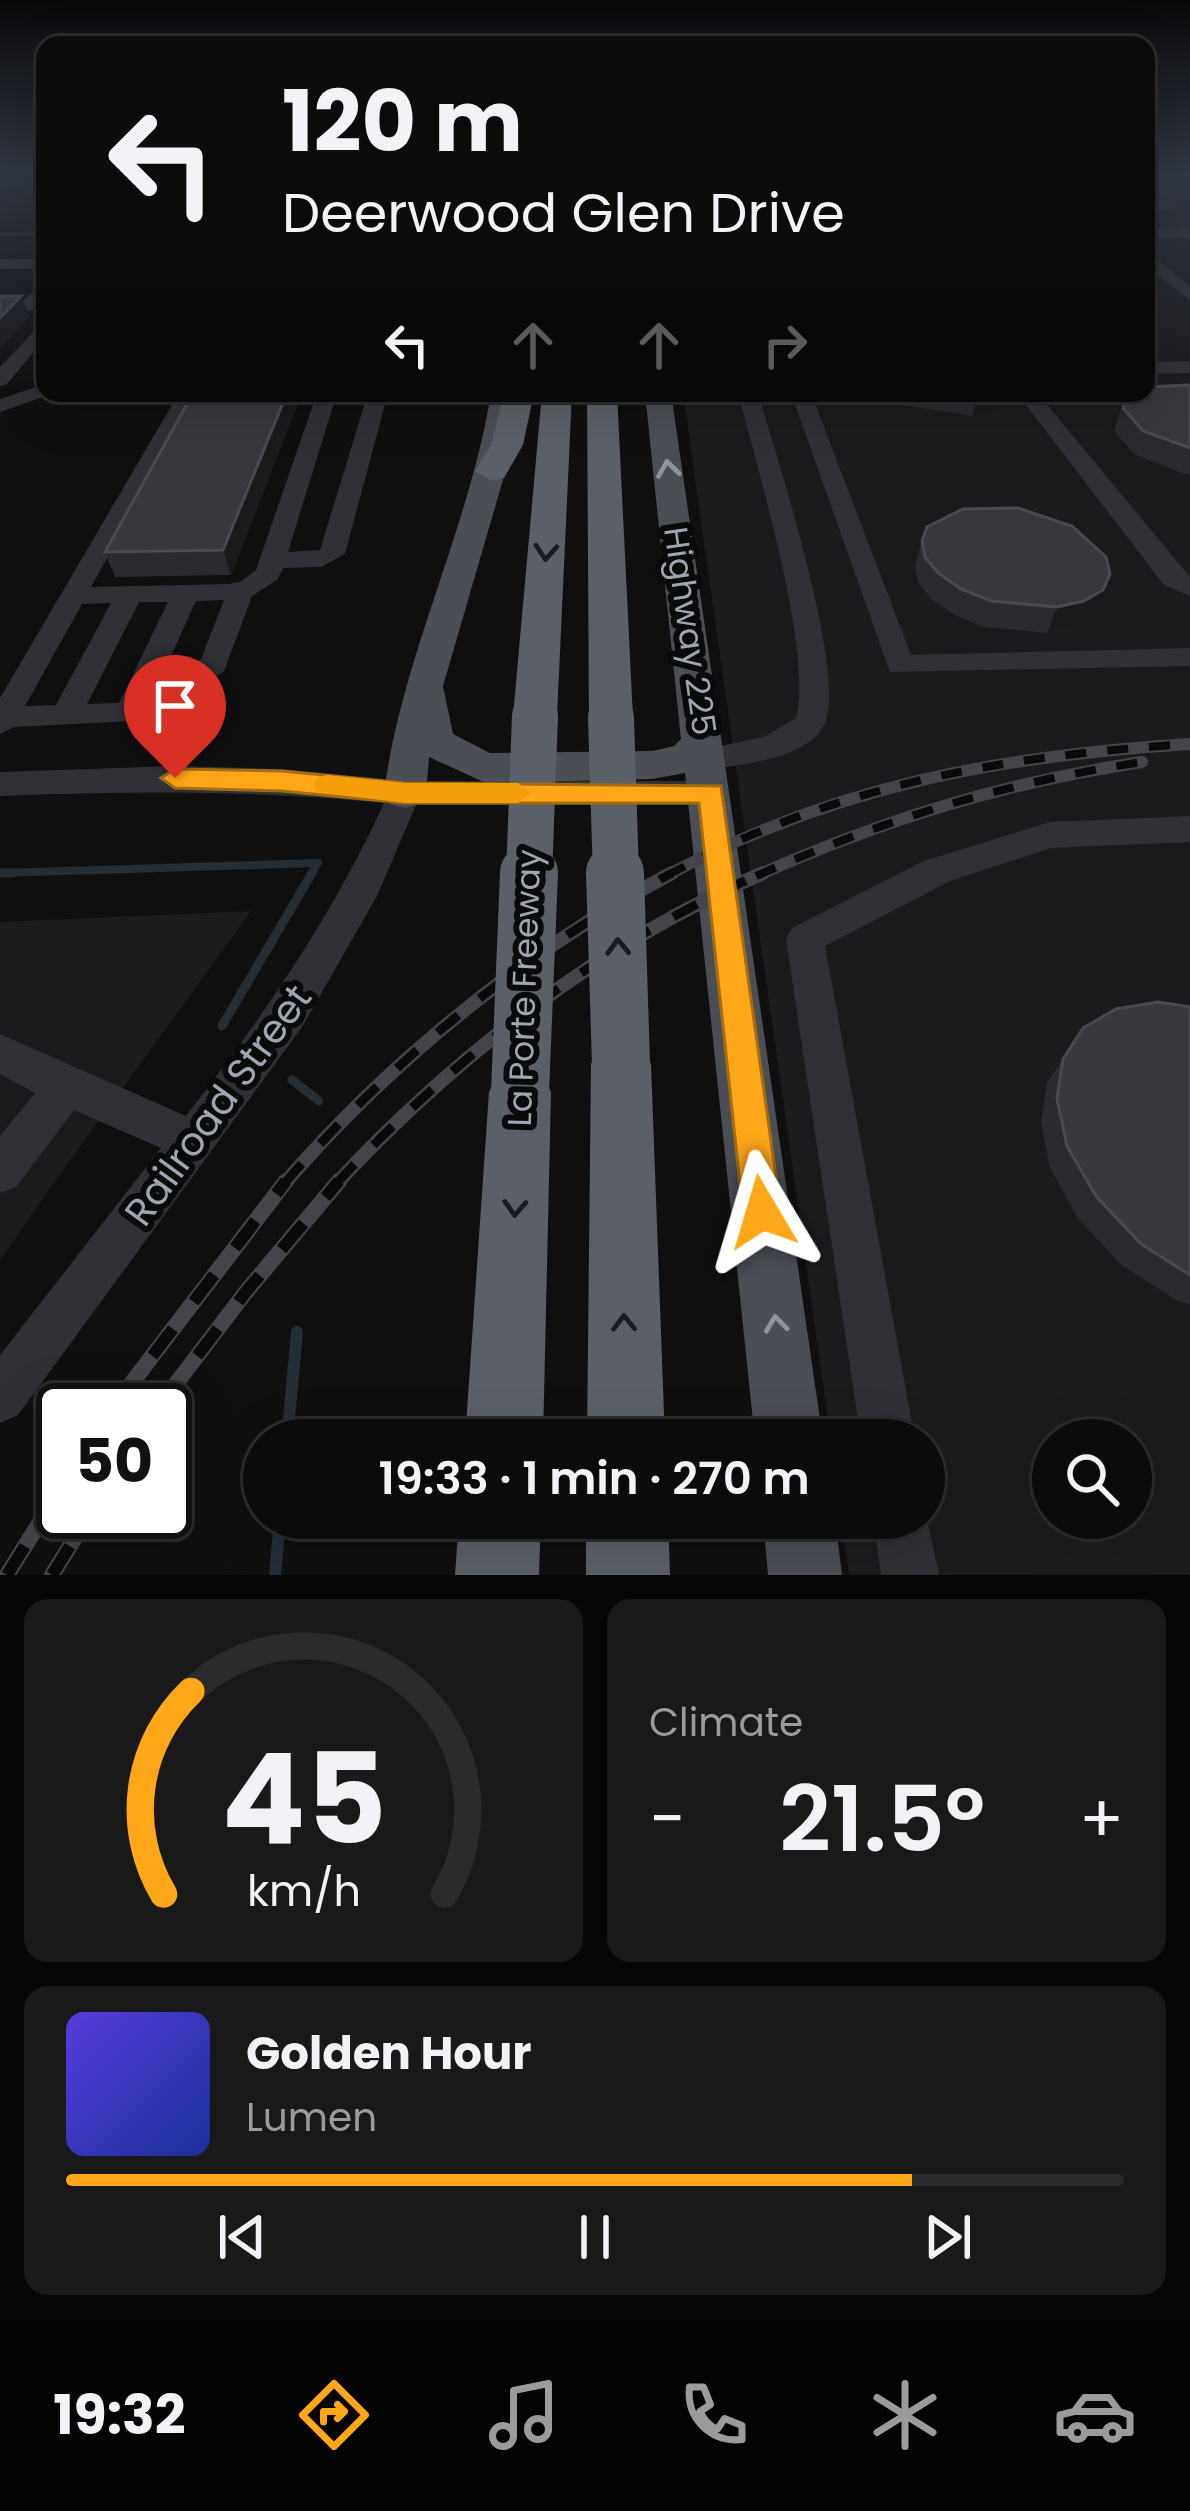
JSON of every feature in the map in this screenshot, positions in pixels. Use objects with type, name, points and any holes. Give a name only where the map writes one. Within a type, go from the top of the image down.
[{"type":"highway","points":[[492,471],[507,445],[517,402]]},
{"type":"highway","name":"La Porte Freeway","points":[[505,1419],[535,716],[556,402]]},
{"type":"highway","points":[[602,402],[626,1419]]},
{"type":"highway","points":[[497,1575],[499,1539]]},
{"type":"highway","points":[[627,1539],[628,1575]]},
{"type":"main road","points":[[405,793],[407,765],[428,682],[492,471],[503,402]]},
{"type":"main road","name":"Highway 225","points":[[659,402],[786,1419]]},
{"type":"main road","points":[[428,682],[434,739],[449,752],[487,768],[652,765],[687,758],[708,764]]},
{"type":"main road","points":[[802,1539],[806,1575]]},
{"type":"street","points":[[0,264],[36,264]]},
{"type":"street","points":[[1155,265],[1185,291]]},
{"type":"street","points":[[1155,289],[1185,291]]},
{"type":"street","points":[[0,308],[35,308]]},
{"type":"street","points":[[2,378],[36,337]]},
{"type":"street","points":[[1155,368],[1190,368]]},
{"type":"street","points":[[2,378],[36,375]]},
{"type":"street","points":[[0,406],[36,393]]},
{"type":"street","points":[[2,720],[184,402]]},
{"type":"street","points":[[71,596],[241,590],[268,574],[324,402]]},
{"type":"street","points":[[272,560],[321,559],[332,554],[375,402]]},
{"type":"street","points":[[0,784],[196,779],[282,781],[405,793],[708,764],[775,744],[809,724],[818,712],[818,689],[750,402]]},
{"type":"street","points":[[804,402],[900,665],[1190,657]]},
{"type":"street","points":[[1034,402],[1173,579],[1190,588]]},
{"type":"street","points":[[2,720],[141,713],[214,664],[241,590]]},
{"type":"street","points":[[129,714],[186,593]]},
{"type":"street","points":[[66,715],[129,595]]},
{"type":"street","name":"Railroad Street","points":[[0,1397],[288,1015],[359,896],[405,793]]},
{"type":"street","points":[[885,1419],[805,939],[937,872],[1050,835],[1190,829]]},
{"type":"street","points":[[0,1053],[66,1088],[196,1141]]},
{"type":"street","points":[[0,1172],[66,1088]]},
{"type":"street","points":[[904,1539],[910,1575]]},
{"type":"shaded area","points":[[1155,246],[1190,246],[1190,1575],[849,1575],[844,1539],[945,1539],[945,1419],[828,1419],[684,402],[1155,402]]},
{"type":"shaded area","points":[[251,911],[48,1191],[0,1260],[0,922]]},
{"type":"building","points":[[0,296],[21,296],[0,318]]},
{"type":"building","points":[[1190,385],[1190,448],[1143,431],[1123,408],[1124,402],[1155,402],[1155,387]]},
{"type":"building","points":[[188,402],[283,402],[223,550],[105,552]]},
{"type":"building","points":[[1018,508],[1072,526],[1106,557],[1110,574],[1103,590],[1084,601],[1057,607],[991,601],[961,589],[925,557],[922,541],[927,527],[963,509]]},
{"type":"building","points":[[1158,1002],[1190,1007],[1190,1275],[1141,1244],[1096,1196],[1067,1146],[1057,1099],[1063,1059],[1083,1028],[1116,1009]]},
{"type":"waterway","points":[[12,873],[0,873],[318,863]]},
{"type":"waterway","points":[[310,876],[317,864]]},
{"type":"waterway","points":[[222,1026],[312,873]]},
{"type":"waterway","points":[[292,1080],[319,1101]]},
{"type":"waterway","points":[[289,1419],[297,1332]]},
{"type":"waterway","points":[[275,1575],[278,1539]]},
{"type":"railway","points":[[671,873],[792,819],[920,780],[1052,757],[1190,744]]},
{"type":"railway","points":[[761,874],[945,806],[1142,762]]},
{"type":"railway","points":[[284,1184],[369,1094],[464,1011],[565,937],[671,873]]},
{"type":"railway","points":[[666,876],[671,873]]},
{"type":"railway","points":[[336,1184],[431,1091],[534,1006],[645,933],[761,874]]},
{"type":"railway","points":[[756,876],[761,874]]},
{"type":"railway","points":[[132,1383],[286,1181]]},
{"type":"railway","points":[[177,1383],[339,1181]]},
{"type":"railway","points":[[7,1575],[36,1528]]},
{"type":"railway","points":[[52,1575],[74,1539]]},
{"type":"slow traffic","points":[[327,785],[405,793],[518,793]]},
{"type":"route","points":[[175,778],[282,781],[405,793],[712,793],[762,1212]]}]
